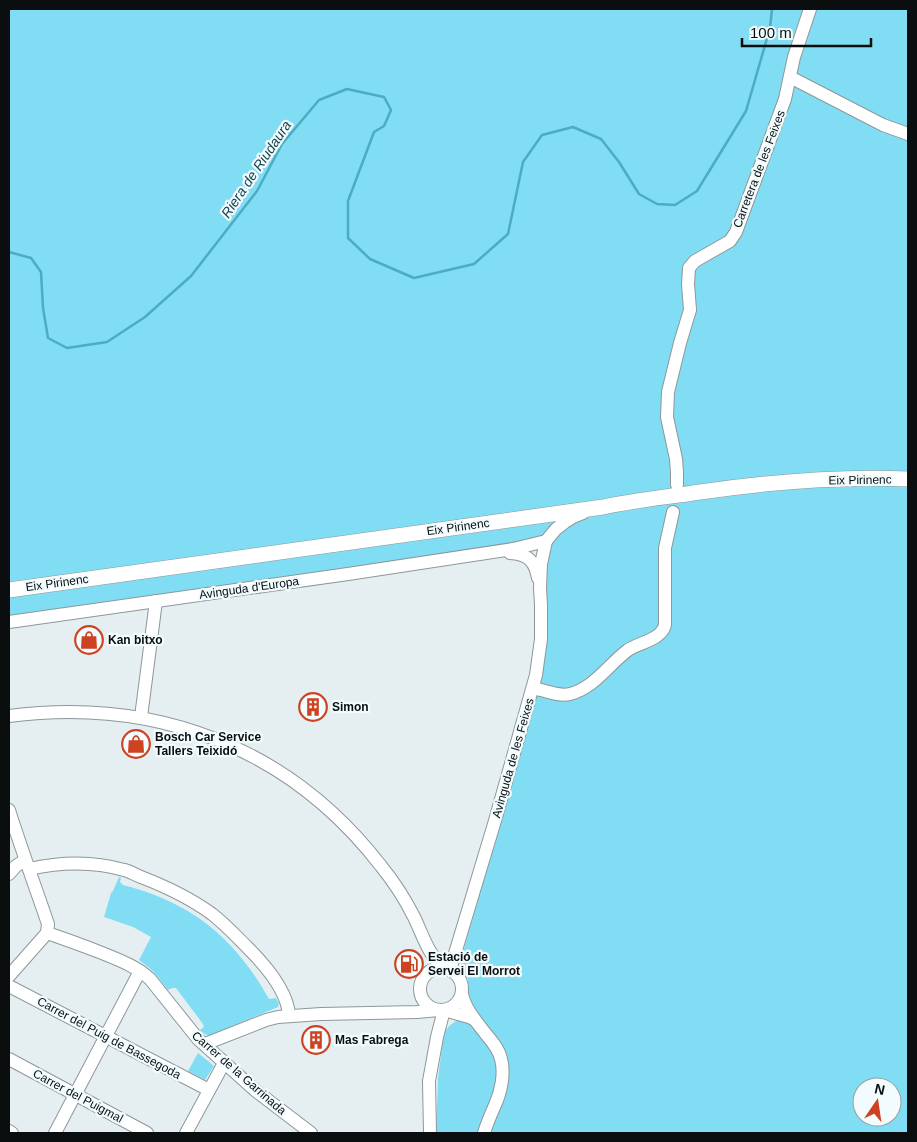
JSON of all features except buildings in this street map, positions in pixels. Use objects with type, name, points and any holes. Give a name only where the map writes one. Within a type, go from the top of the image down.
[{"type":"main road","name":"Eix Pirinenc","points":[[9,590],[758,484],[867,478],[908,479]]},
{"type":"street","name":"Carretera de les Feixes","points":[[677,485],[676,458],[667,417],[668,392],[690,310],[689,268],[695,260],[733,238],[786,98],[794,57],[810,9]]},
{"type":"street","points":[[790,77],[883,125],[908,134]]},
{"type":"street","points":[[546,541],[556,529],[573,517],[602,507]]},
{"type":"street","points":[[533,688],[562,695],[582,689],[629,650],[656,636],[664,629],[665,548],[673,512]]},
{"type":"street","name":"Avinguda d'Europa","points":[[9,622],[490,553],[546,541]]},
{"type":"street","name":"Avinguda de les Feixes","points":[[447,969],[494,824],[533,688],[541,639],[541,564],[546,541]]},
{"type":"street","name":"Avinguda d'Europa","points":[[490,553],[518,553],[525,556],[534,565],[540,588]]},
{"type":"street","points":[[141,717],[156,600]]},
{"type":"street","points":[[9,716],[49,712],[82,712],[141,717],[164,722],[193,730],[253,756],[316,798],[341,820],[382,866],[403,897],[434,959],[455,973],[461,982],[464,1003],[498,1050],[502,1069],[499,1093],[484,1133]]},
{"type":"street","points":[[9,810],[48,924],[47,933],[9,976]]},
{"type":"street","points":[[9,874],[16,866],[27,864],[98,865],[122,869],[176,892],[194,902],[222,923],[262,962],[281,990],[288,1006],[289,1016]]},
{"type":"street","name":"Carrer de la Garrinada","points":[[47,933],[128,964],[140,971],[150,980],[192,1033],[256,1091],[311,1133]]},
{"type":"street","points":[[396,1011],[406,1009],[415,1004],[418,998],[426,975],[428,961],[426,942]]},
{"type":"street","points":[[426,975],[435,969],[447,969]]},
{"type":"street","points":[[55,1133],[140,971]]},
{"type":"street","name":"Carrer del Puig de Bassegoda","points":[[9,986],[209,1090]]},
{"type":"street","points":[[420,990],[428,1005],[475,1020]]},
{"type":"street","points":[[205,1044],[266,1020],[289,1016],[441,1010],[455,1004],[462,994]]},
{"type":"street","points":[[430,1133],[429,1081],[441,1010]]},
{"type":"street","name":"Carrer del Puigmal","points":[[9,1059],[148,1133]]},
{"type":"street","points":[[186,1133],[224,1063]]},
{"type":"shaded area","points":[[9,9],[908,9],[908,1133],[436,1133],[438,1078],[444,1033],[449,1026],[464,1015],[468,1001],[468,979],[463,972],[460,962],[538,685],[546,540],[9,616]]},
{"type":"shaded area","points":[[119,877],[123,885],[170,901],[190,912],[209,926],[241,958],[256,977],[269,999],[276,998],[279,1004],[278,1007],[211,1035],[199,1031],[204,1027],[203,1024],[176,988],[168,990],[153,971],[139,960],[151,937],[133,927],[104,917],[111,893]]},
{"type":"shaded area","points":[[198,1053],[214,1066],[205,1080],[188,1071]]},
{"type":"waterway","name":"Riera de Riudaura","points":[[9,252],[31,258],[41,272],[43,308],[48,338],[67,348],[107,342],[145,317],[191,276],[257,191],[282,144],[319,100],[347,89],[384,97],[391,110],[384,126],[374,132],[348,201],[348,238],[370,259],[414,278],[474,264],[508,234],[523,162],[542,135],[573,127],[601,139],[619,162],[639,194],[657,204],[675,205],[697,191],[746,111],[770,28],[772,9]]},
{"type":"place","name":"Kan bitxo","points":[[89,640]]},
{"type":"place","name":"Simon","points":[[313,707]]},
{"type":"place","name":"Bosch Car Service Tallers Teixidó","points":[[136,744]]},
{"type":"place","name":"Estació de Servei El Morrot","points":[[409,964]]},
{"type":"place","name":"Mas Fabrega","points":[[316,1040]]}]
